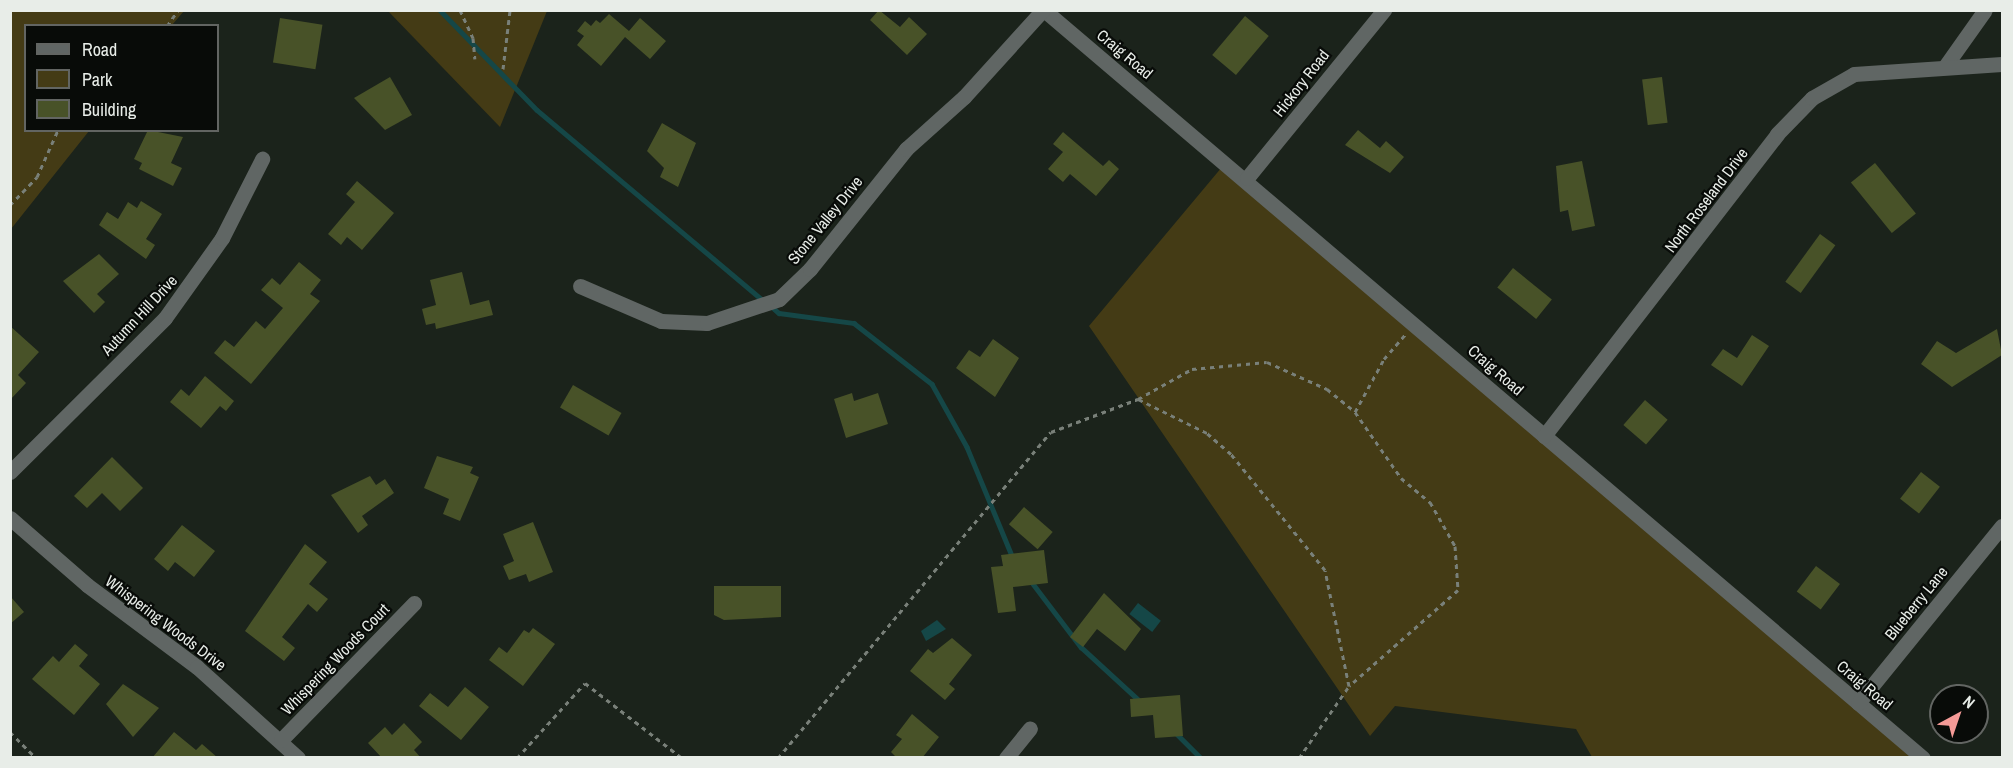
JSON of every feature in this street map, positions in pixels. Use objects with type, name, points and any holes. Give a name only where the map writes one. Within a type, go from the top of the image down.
[{"type":"street","name":"Craig Road","points":[[1044,10],[1247,178],[1544,436],[1923,758]]},
{"type":"street","name":"Stone Valley Drive","points":[[580,286],[661,321],[707,323],[779,299],[810,269],[906,149],[964,98],[1044,10]]},
{"type":"street","name":"Hickory Road","points":[[1247,178],[1384,10]]},
{"type":"street","points":[[1946,65],[1985,10]]},
{"type":"street","name":"North Roseland Drive","points":[[1544,436],[1778,134],[1812,98],[1854,74],[1946,65],[2002,64]]},
{"type":"street","name":"Autumn Hill Drive","points":[[10,472],[165,318],[222,238],[262,159]]},
{"type":"street","name":"Whispering Woods Drive","points":[[10,518],[281,740],[298,758]]},
{"type":"street","name":"Blueberry Lane","points":[[1858,703],[2002,526]]},
{"type":"street","name":"Whispering Woods Court","points":[[281,740],[414,603]]},
{"type":"street","points":[[1006,758],[1030,728]]},
{"type":"path","points":[[168,24],[178,10]]},
{"type":"path","points":[[460,10],[473,38],[475,59]]},
{"type":"path","points":[[503,69],[510,10]]},
{"type":"path","points":[[10,205],[37,177],[56,132]]},
{"type":"path","points":[[1355,412],[1384,359],[1415,324]]},
{"type":"path","points":[[778,758],[1051,432],[1138,399],[1192,369],[1267,362],[1328,389],[1355,412],[1401,478],[1430,502],[1455,546],[1458,590],[1349,686],[1299,758]]},
{"type":"path","points":[[1138,399],[1207,433],[1231,454],[1325,570],[1349,686]]},
{"type":"path","points":[[517,758],[585,683],[682,758]]},
{"type":"path","points":[[10,732],[36,758]]},
{"type":"green space","points":[[11,10],[184,11],[173,24],[24,24],[24,132],[88,132],[11,229]]},
{"type":"green space","points":[[388,11],[547,11],[500,127]]},
{"type":"green space","points":[[1227,161],[1923,757],[1592,757],[1576,729],[1395,706],[1370,736],[1089,326]]},
{"type":"water","points":[[1138,603],[1161,621],[1152,632],[1129,614]]},
{"type":"water","points":[[937,620],[946,629],[926,641],[921,631]]},
{"type":"building","points":[[879,10],[900,27],[909,17],[927,34],[907,55],[870,20]]},
{"type":"building","points":[[609,14],[629,31],[640,18],[666,41],[650,59],[625,37],[601,66],[577,45],[584,36],[577,31],[585,21],[591,26],[596,20],[600,23]]},
{"type":"building","points":[[1245,16],[1269,36],[1236,75],[1212,55]]},
{"type":"building","points":[[280,18],[322,25],[315,69],[273,62]]},
{"type":"building","points":[[390,77],[412,115],[385,130],[354,98]]},
{"type":"building","points":[[1662,77],[1668,123],[1648,125],[1642,79]]},
{"type":"building","points":[[662,123],[696,143],[678,187],[660,177],[664,168],[647,151]]},
{"type":"building","points":[[1358,130],[1380,148],[1386,141],[1404,157],[1390,173],[1345,145]]},
{"type":"building","points":[[147,132],[183,137],[171,163],[182,168],[173,186],[139,169],[142,163],[134,159]]},
{"type":"building","points":[[1063,132],[1103,166],[1109,160],[1119,169],[1096,196],[1070,174],[1063,182],[1048,169],[1063,152],[1053,144]]},
{"type":"building","points":[[1582,161],[1595,226],[1572,231],[1568,210],[1560,212],[1556,166]]},
{"type":"building","points":[[1875,163],[1916,214],[1892,233],[1851,183]]},
{"type":"building","points":[[357,181],[394,213],[362,250],[347,237],[341,245],[328,234],[355,202],[346,194]]},
{"type":"building","points":[[141,201],[162,214],[146,239],[155,245],[146,259],[99,225],[107,212],[118,219],[128,202],[137,208]]},
{"type":"building","points":[[1820,234],[1835,245],[1801,293],[1785,282]]},
{"type":"building","points":[[99,254],[119,274],[97,294],[105,302],[94,313],[63,281]]},
{"type":"building","points":[[299,262],[321,280],[310,294],[320,301],[251,384],[214,353],[225,340],[234,347],[256,321],[265,329],[283,308],[261,290],[272,278],[280,285]]},
{"type":"building","points":[[1513,268],[1552,299],[1536,319],[1497,287]]},
{"type":"building","points":[[462,272],[470,305],[489,300],[493,315],[436,329],[435,323],[426,325],[422,309],[436,305],[430,280]]},
{"type":"building","points":[[10,326],[39,352],[18,375],[26,383],[10,400]]},
{"type":"building","points":[[1997,329],[2002,355],[1952,387],[1921,364],[1937,341],[1956,353]]},
{"type":"building","points":[[1752,335],[1769,346],[1742,386],[1711,365],[1723,349],[1737,358]]},
{"type":"building","points":[[993,339],[1019,358],[995,397],[956,368],[969,350],[980,357]]},
{"type":"building","points":[[205,376],[234,401],[226,411],[220,406],[201,428],[170,402],[181,389],[189,396]]},
{"type":"building","points":[[573,385],[621,413],[608,436],[560,408]]},
{"type":"building","points":[[852,393],[854,401],[878,393],[888,424],[846,438],[834,399]]},
{"type":"building","points":[[1645,400],[1668,420],[1646,445],[1623,425]]},
{"type":"building","points":[[437,456],[473,467],[470,473],[479,477],[460,521],[443,514],[449,499],[424,488]]},
{"type":"building","points":[[112,457],[143,488],[120,511],[102,493],[87,508],[74,496]]},
{"type":"building","points":[[1921,472],[1940,487],[1919,514],[1900,499]]},
{"type":"building","points":[[370,476],[376,485],[385,479],[394,493],[362,516],[368,525],[358,533],[331,495]]},
{"type":"building","points":[[1024,507],[1053,532],[1038,549],[1009,524]]},
{"type":"building","points":[[533,522],[553,572],[529,582],[526,574],[509,580],[503,566],[514,561],[503,534]]},
{"type":"building","points":[[182,525],[215,551],[194,577],[175,562],[168,571],[154,559]]},
{"type":"building","points":[[305,544],[327,562],[309,584],[328,599],[317,612],[308,604],[282,637],[295,648],[284,661],[245,631]]},
{"type":"building","points":[[1044,550],[1048,583],[1013,587],[1016,611],[998,613],[991,567],[1003,566],[1001,555]]},
{"type":"building","points":[[1816,566],[1840,584],[1821,610],[1797,592]]},
{"type":"building","points":[[714,586],[781,586],[781,617],[724,620],[714,615]]},
{"type":"building","points":[[1104,593],[1141,629],[1125,651],[1097,629],[1083,647],[1070,637]]},
{"type":"building","points":[[10,596],[24,612],[10,624]]},
{"type":"building","points":[[533,628],[555,644],[523,686],[489,660],[499,647],[507,653],[524,630],[529,633]]},
{"type":"building","points":[[952,638],[972,655],[949,684],[955,689],[945,700],[910,671],[928,649],[933,653]]},
{"type":"building","points":[[75,644],[88,655],[79,666],[100,684],[74,715],[32,679],[53,656],[59,662]]},
{"type":"building","points":[[123,684],[159,708],[133,737],[106,704]]},
{"type":"building","points":[[465,687],[489,707],[461,740],[419,706],[430,693],[448,707]]},
{"type":"building","points":[[1180,695],[1183,736],[1155,738],[1153,715],[1131,717],[1130,699]]},
{"type":"building","points":[[912,714],[939,737],[922,758],[897,758],[891,752],[902,739],[896,735]]},
{"type":"building","points":[[404,723],[422,742],[414,750],[421,758],[382,758],[368,743],[385,727],[392,735]]},
{"type":"building","points":[[174,732],[196,750],[202,744],[218,758],[152,758]]},
{"type":"waterway","points":[[440,10],[537,110],[763,300]]},
{"type":"waterway","points":[[770,305],[779,313],[854,323],[932,384],[967,447],[1013,558]]},
{"type":"waterway","points":[[1031,581],[1081,647],[1140,701]]},
{"type":"waterway","points":[[1175,732],[1201,758]]}]
